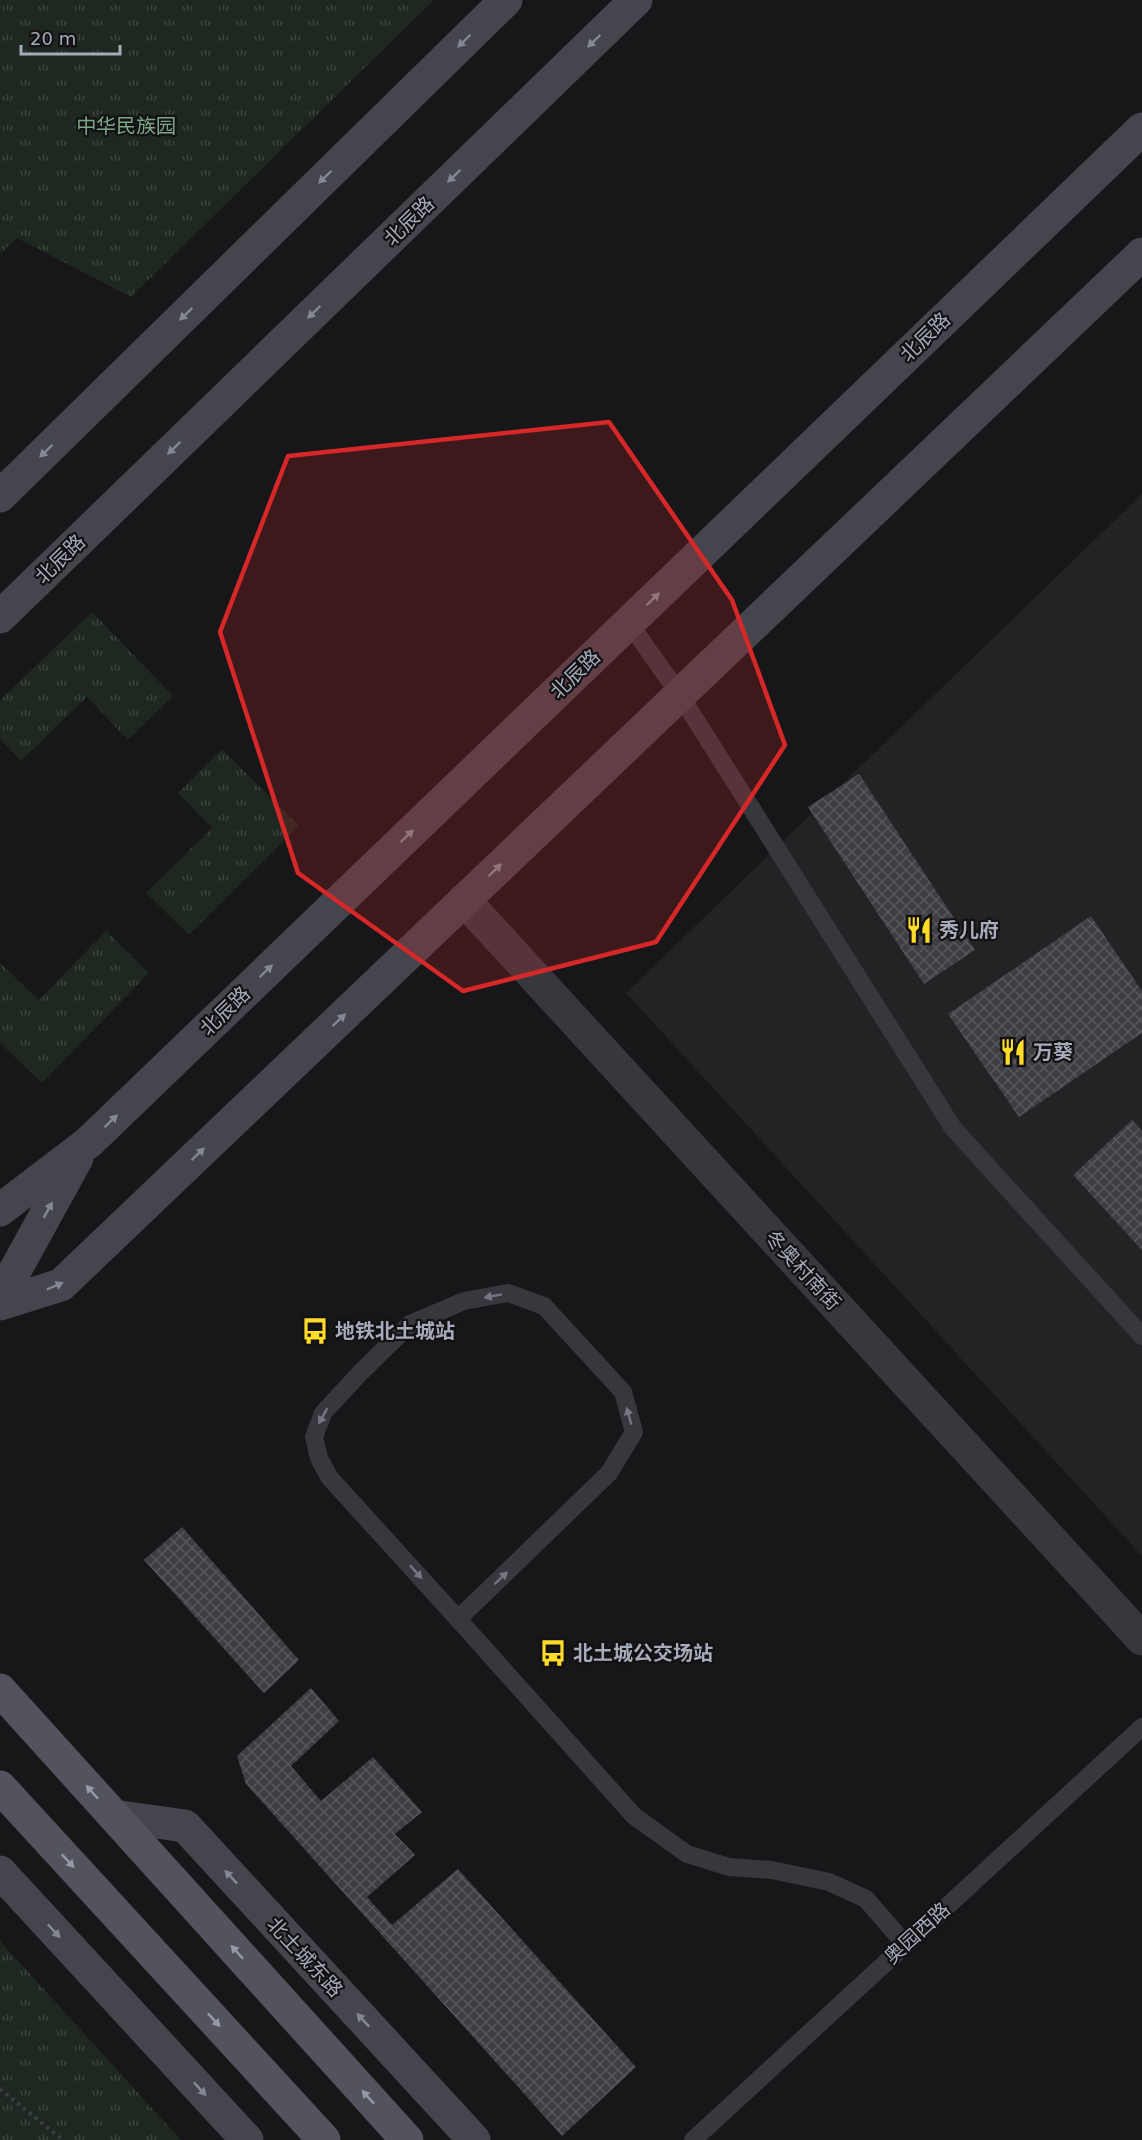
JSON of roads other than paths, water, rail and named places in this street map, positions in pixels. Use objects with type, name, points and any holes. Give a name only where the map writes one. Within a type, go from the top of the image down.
[{"type":"main road","points":[[0,1690],[407,2140]]},
{"type":"main road","points":[[0,1787],[324,2140]]},
{"type":"street","points":[[0,496],[506,0]]},
{"type":"street","name":"北辰路","points":[[0,616],[636,0]]},
{"type":"street","name":"北辰路","points":[[0,1210],[82,1147],[1142,129]]},
{"type":"street","points":[[0,1304],[61,1285],[1142,254]]},
{"type":"street","name":"冬奥村南街","points":[[464,900],[1142,1639]]},
{"type":"street","points":[[0,1298],[82,1147]]},
{"type":"street","name":"北土城东路","points":[[114,1816],[185,1826],[474,2140]]},
{"type":"street","points":[[0,1872],[247,2140]]},
{"type":"lane","points":[[629,622],[680,695],[953,1128],[1142,1336]]},
{"type":"lane","points":[[459,1619],[609,1473],[634,1432],[623,1392],[544,1306],[508,1293],[465,1301],[410,1324],[323,1413],[314,1437],[319,1458],[328,1477],[459,1619],[634,1816],[687,1854],[729,1867],[772,1870],[829,1882],[866,1899],[905,1944]]},
{"type":"lane","name":"奥园西路","points":[[693,2140],[1142,1727]]},
{"type":"place","name":"秀儿府","points":[[919,930]]},
{"type":"place","name":"万葵","points":[[1013,1052]]},
{"type":"place","name":"地铁北土城站","points":[[315,1331]]},
{"type":"place","name":"北土城公交场站","points":[[553,1653]]},
{"type":"park label","name":"中华民族园","points":[[126,126]]}]
